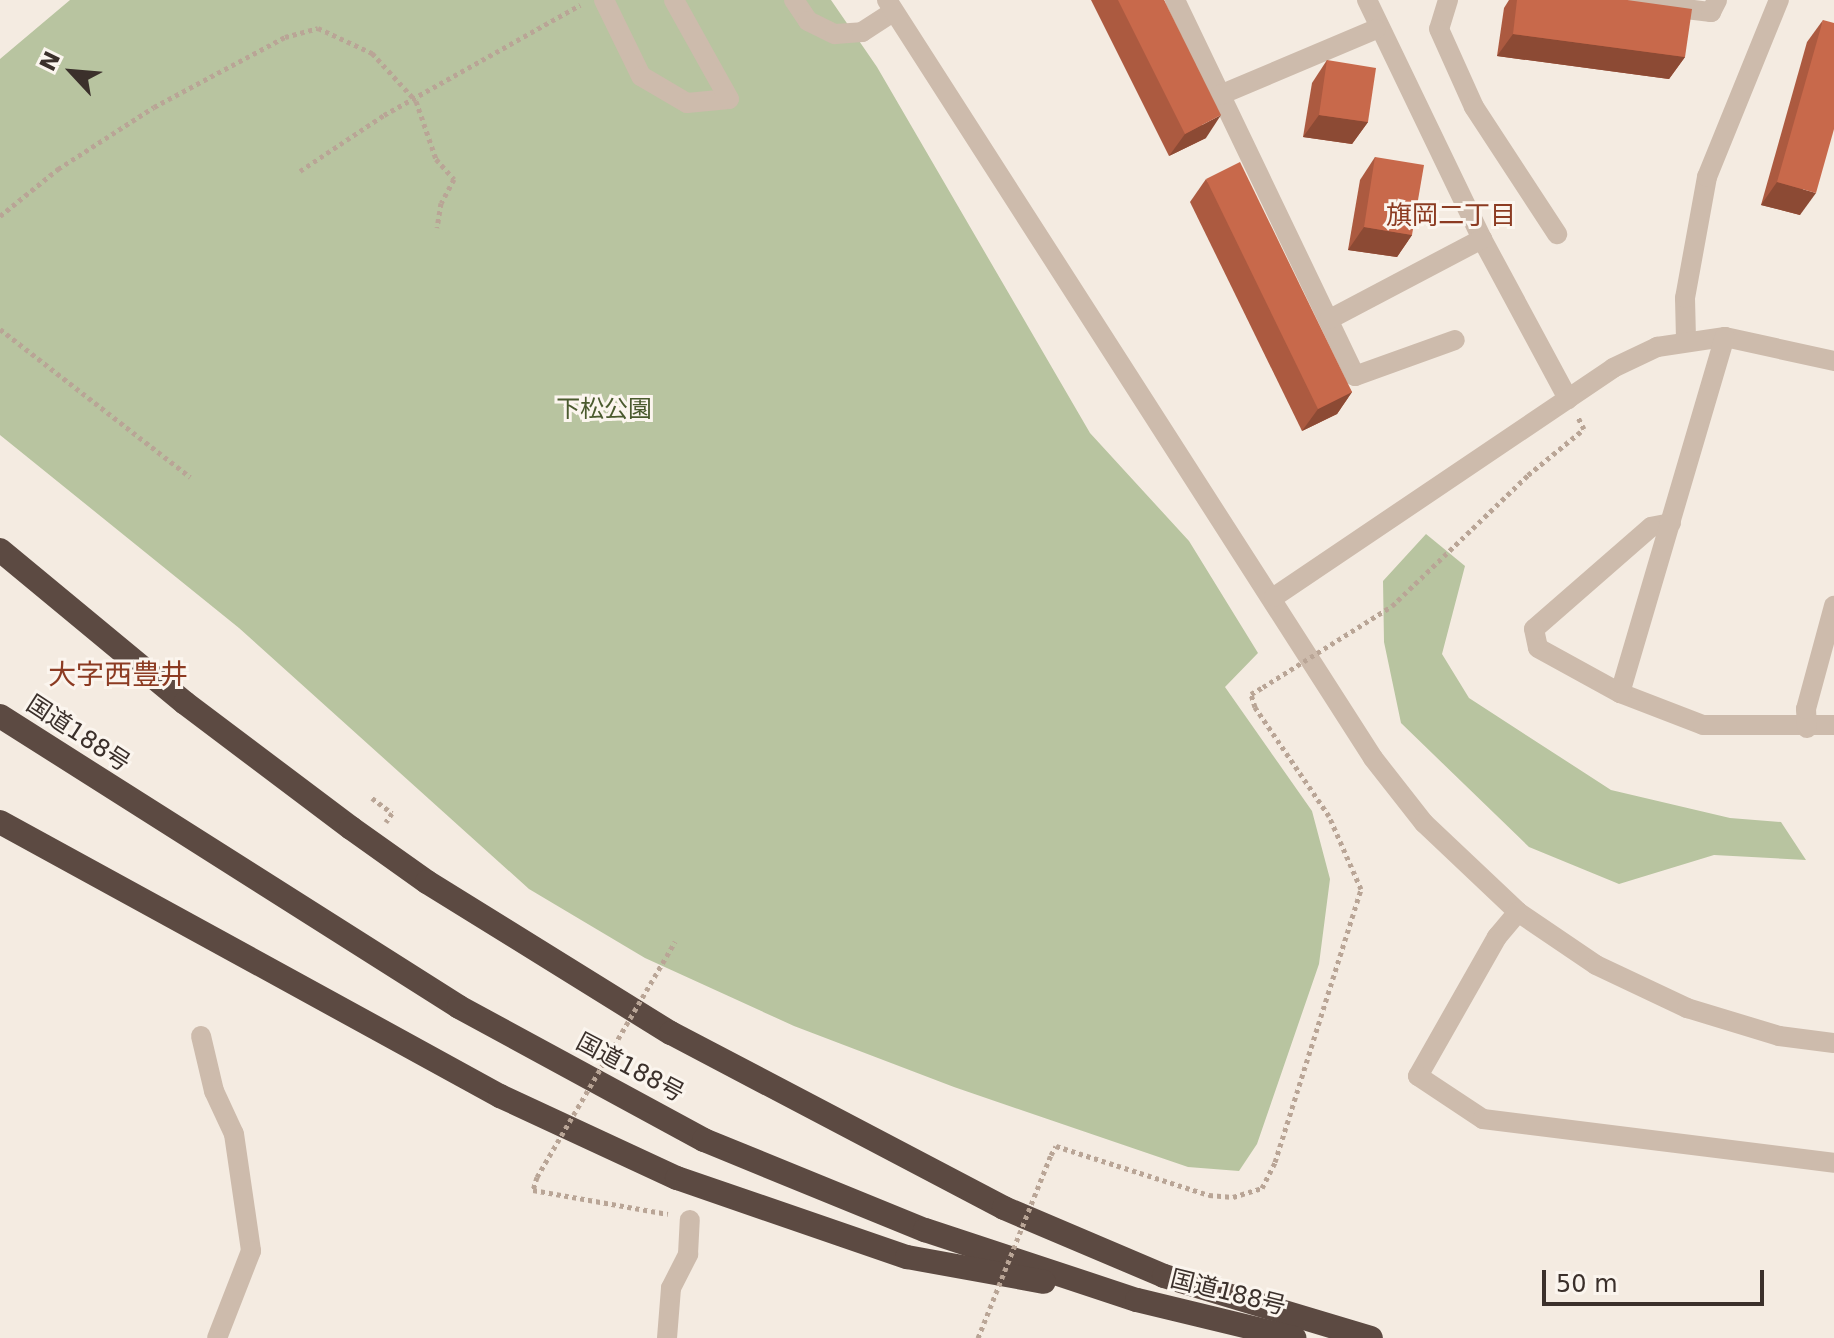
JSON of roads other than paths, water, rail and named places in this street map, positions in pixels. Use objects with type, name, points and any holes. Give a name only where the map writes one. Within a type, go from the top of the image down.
[{"type":"highway","points":[[0,550],[185,703],[351,828],[427,882],[671,1033],[1004,1208],[1164,1276],[1371,1338]]},
{"type":"highway","name":"国道188号","points":[[0,716],[459,1007],[704,1140],[925,1230],[1137,1300],[1294,1338]]},
{"type":"highway","points":[[0,822],[500,1096],[677,1178],[907,1257],[1137,1300]]},
{"type":"street","points":[[604,0],[641,76],[687,103],[729,99],[674,0]]},
{"type":"street","points":[[794,0],[808,21],[835,34],[862,32],[890,6],[1274,597],[1381,769],[1424,823],[1518,912],[1596,965],[1687,1008],[1779,1036],[1834,1043]]},
{"type":"street","points":[[1175,0],[1355,376],[1455,340]]},
{"type":"street","points":[[1367,0],[1376,29],[1482,239],[1568,399]]},
{"type":"street","points":[[1448,0],[1439,29],[1474,107],[1557,234]]},
{"type":"street","points":[[1610,0],[1711,12],[1717,0]]},
{"type":"street","points":[[1686,339],[1685,298],[1707,177],[1779,0]]},
{"type":"street","points":[[1220,95],[1376,29]]},
{"type":"street","points":[[1330,319],[1482,239]]},
{"type":"street","points":[[1274,597],[1613,368],[1686,339],[1725,337],[1834,361]]},
{"type":"street","points":[[1620,693],[1725,337]]},
{"type":"street","points":[[1671,523],[1651,527],[1534,629],[1538,648],[1620,693],[1703,725],[1807,728],[1834,725]]},
{"type":"street","points":[[1807,728],[1806,709],[1834,606]]},
{"type":"street","points":[[1518,912],[1497,937],[1418,1076],[1483,1119],[1834,1163]]},
{"type":"street","points":[[201,1036],[214,1091],[234,1134],[251,1251],[217,1338]]},
{"type":"street","points":[[667,1338],[671,1288],[688,1254],[690,1220]]},
{"type":"district","name":"旗岡二丁目","points":[[1451,216]]},
{"type":"district","name":"大字西豊井","points":[[118,675]]},
{"type":"park label","name":"下松公園","points":[[604,410]]}]
